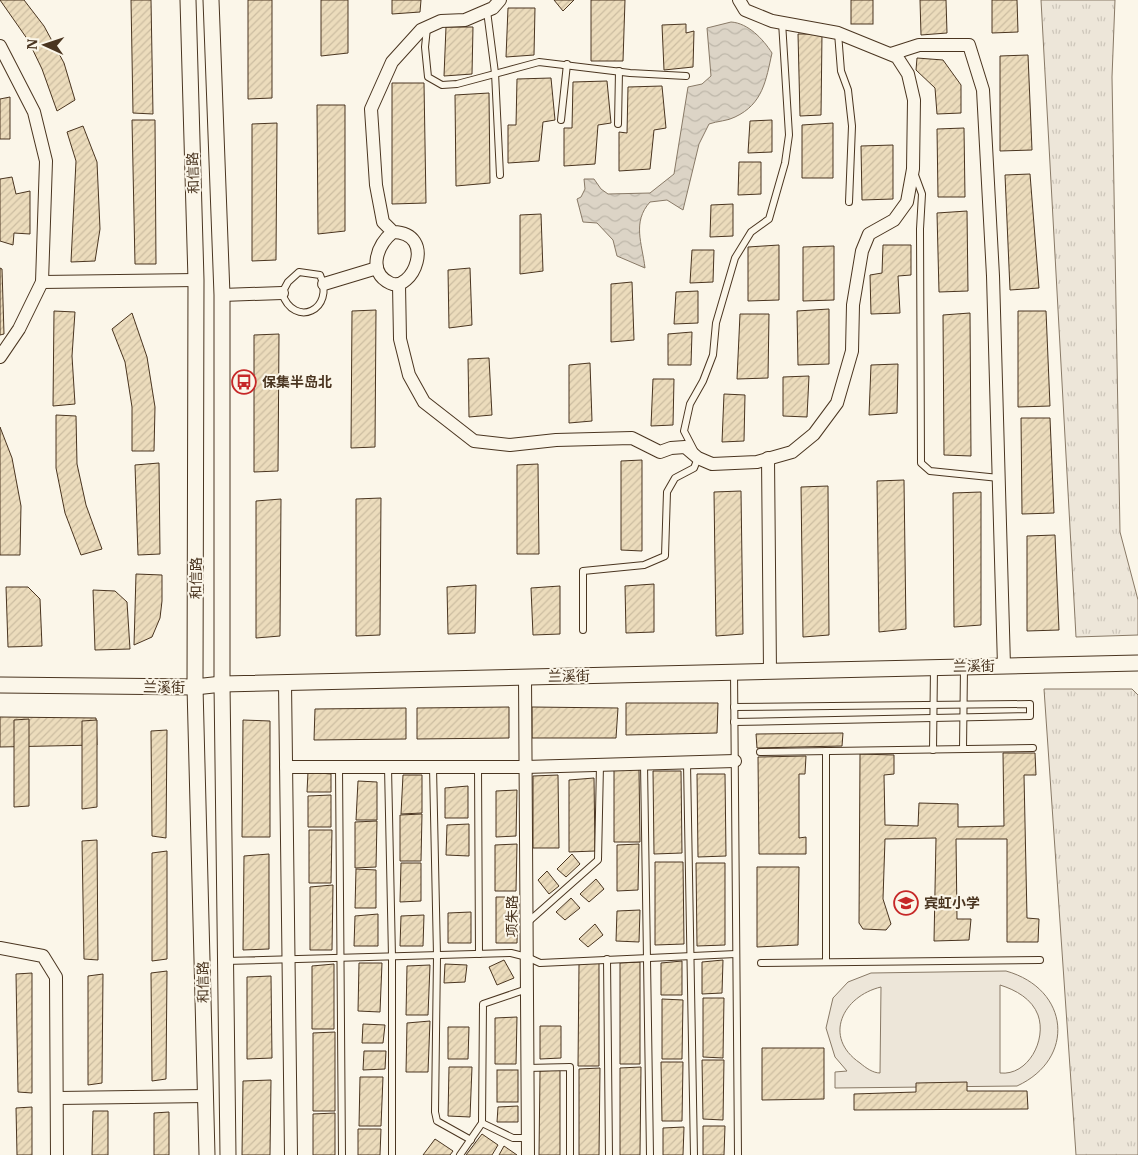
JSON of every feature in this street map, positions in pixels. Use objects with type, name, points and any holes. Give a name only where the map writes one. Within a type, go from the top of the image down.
[{"type":"street","name":"和信路","points":[[188,0],[196,280],[196,687],[208,1155]]},
{"type":"street","name":"和信路","points":[[211,0],[222,296],[222,684],[228,1155]]},
{"type":"street","points":[[393,232],[379,250],[376,261],[382,279],[399,285],[408,279],[415,266],[417,247],[414,238],[406,232],[393,232],[383,222],[376,185],[371,109],[392,62],[420,30],[440,21],[465,20],[493,8],[500,0]]},
{"type":"street","points":[[399,285],[400,339],[409,375],[424,402],[474,441],[510,445],[556,440],[632,438],[660,452],[671,448],[684,447],[698,458],[712,464],[756,462],[792,452],[814,434],[837,403],[852,351],[853,306],[862,251],[869,234],[894,220],[907,202],[914,169],[914,100],[908,74],[897,57],[838,33],[782,22],[745,10],[739,0]]},
{"type":"street","points":[[891,54],[919,45],[968,44],[983,90],[993,276],[1004,666]]},
{"type":"street","points":[[0,46],[34,112],[46,161],[42,282],[18,329],[0,358]]},
{"type":"street","points":[[324,284],[377,268]]},
{"type":"street","points":[[42,282],[196,280]]},
{"type":"street","points":[[222,296],[282,293]]},
{"type":"street","points":[[768,458],[770,671]]},
{"type":"street","name":"兰溪街","points":[[0,685],[196,687],[222,684],[1138,663]]},
{"type":"street","name":"项朱路","points":[[525,677],[528,1155]]},
{"type":"street","points":[[284,683],[291,1155]]},
{"type":"street","points":[[286,768],[525,767],[735,761]]},
{"type":"street","points":[[0,948],[43,956],[56,977],[57,1155]]},
{"type":"street","points":[[58,1098],[206,1096]]},
{"type":"lane","points":[[486,11],[495,72],[500,175]]},
{"type":"lane","points":[[583,630],[583,571],[644,565],[665,556],[667,492],[675,478],[694,468],[698,458],[684,431],[690,404],[703,381],[713,355],[716,323],[735,258],[751,232],[769,219],[785,163],[789,135],[782,22]]},
{"type":"lane","points":[[427,27],[426,66],[428,77],[442,85],[457,84],[495,72],[539,62],[686,76]]},
{"type":"lane","points":[[838,33],[841,71],[848,90],[852,126],[848,202]]},
{"type":"lane","points":[[561,120],[567,64]]},
{"type":"lane","points":[[618,124],[619,71]]},
{"type":"lane","points":[[914,169],[922,194],[920,229],[921,463],[930,471],[999,478]]},
{"type":"lane","points":[[299,272],[320,275],[324,284],[321,304],[313,310],[304,313],[292,310],[286,304],[282,293],[288,282],[299,272]]},
{"type":"lane","points":[[962,749],[964,666]]},
{"type":"lane","points":[[933,750],[934,667]]},
{"type":"lane","points":[[734,672],[738,1155]]},
{"type":"lane","points":[[734,707],[1030,704],[1030,716],[734,722]]},
{"type":"lane","points":[[760,752],[1033,748]]},
{"type":"lane","points":[[826,751],[826,962]]},
{"type":"lane","points":[[687,762],[694,1155]]},
{"type":"lane","points":[[644,764],[650,1155]]},
{"type":"lane","points":[[527,923],[598,860],[600,765]]},
{"type":"lane","points":[[339,767],[342,1155]]},
{"type":"lane","points":[[388,767],[392,957],[392,1155]]},
{"type":"lane","points":[[433,767],[437,956],[436,1121],[471,1140]]},
{"type":"lane","points":[[478,767],[479,954]]},
{"type":"lane","points":[[225,961],[511,953],[527,956],[540,963],[736,954]]},
{"type":"lane","points":[[607,959],[609,1155]]},
{"type":"lane","points":[[761,963],[1040,960]]},
{"type":"lane","points":[[460,1155],[482,1123],[483,1004],[527,989]]},
{"type":"lane","points":[[528,1068],[570,1067],[570,1155]]},
{"type":"lane","points":[[482,1123],[513,1138],[528,1138]]},
{"type":"green space","points":[[1041,0],[1115,0],[1112,77],[1120,532],[1138,600],[1138,635],[1076,637]]},
{"type":"green space","points":[[1044,689],[1132,689],[1138,695],[1138,1155],[1076,1155]]},
{"type":"green space","points":[[1006,971],[1027,980],[1043,993],[1053,1008],[1058,1025],[1056,1042],[1049,1059],[1036,1074],[1017,1086],[835,1088],[835,1072],[847,1071],[835,1057],[826,1028],[833,998],[848,982],[871,973]],"holes":[[[1000,985],[1017,992],[1028,1000],[1038,1015],[1040,1025],[1037,1045],[1027,1063],[1019,1069],[1000,1073]],[[881,987],[880,1073],[867,1068],[848,1053],[842,1041],[840,1030],[842,1019],[856,999]]]},
{"type":"water","points":[[731,22],[743,25],[749,29],[764,42],[772,53],[765,82],[757,98],[744,112],[732,118],[709,124],[699,144],[683,210],[667,200],[650,202],[644,210],[641,217],[640,233],[645,268],[617,256],[613,240],[597,223],[583,222],[577,199],[581,197],[585,189],[584,179],[594,179],[601,189],[608,194],[650,193],[674,174],[688,87],[702,84],[711,76],[707,28]]},
{"type":"building","points":[[0,0],[24,0],[44,26],[64,63],[75,100],[57,111],[42,69],[28,40]]},
{"type":"building","points":[[131,0],[151,0],[153,114],[133,113]]},
{"type":"building","points":[[248,0],[272,0],[272,98],[248,99]]},
{"type":"building","points":[[321,0],[348,0],[348,53],[321,56]]},
{"type":"building","points":[[392,0],[421,0],[420,12],[392,14]]},
{"type":"building","points":[[554,0],[574,0],[563,11]]},
{"type":"building","points":[[591,0],[625,0],[623,61],[591,61]]},
{"type":"building","points":[[851,0],[873,0],[873,24],[851,24]]},
{"type":"building","points":[[920,0],[946,0],[947,33],[921,35]]},
{"type":"building","points":[[992,0],[1017,0],[1018,32],[992,33]]},
{"type":"building","points":[[508,8],[535,8],[534,55],[506,57]]},
{"type":"building","points":[[686,24],[686,33],[694,31],[693,67],[664,70],[662,25]]},
{"type":"building","points":[[446,27],[473,27],[472,74],[444,76]]},
{"type":"building","points":[[798,34],[822,34],[821,115],[800,116]]},
{"type":"building","points":[[1028,55],[1032,150],[1000,151],[1000,56]]},
{"type":"building","points":[[917,58],[943,60],[961,85],[961,113],[937,114],[935,88],[916,70]]},
{"type":"building","points":[[551,78],[555,120],[543,122],[539,161],[508,163],[508,125],[516,125],[517,79]]},
{"type":"building","points":[[607,81],[611,123],[598,125],[595,164],[564,166],[564,128],[572,128],[573,82]]},
{"type":"building","points":[[392,83],[424,83],[426,203],[392,204]]},
{"type":"building","points":[[662,86],[666,128],[654,130],[650,169],[619,171],[619,132],[627,133],[628,87]]},
{"type":"building","points":[[489,93],[490,183],[456,186],[455,95]]},
{"type":"building","points":[[10,97],[10,139],[0,139],[0,99]]},
{"type":"building","points":[[317,105],[345,105],[345,231],[318,234]]},
{"type":"building","points":[[132,120],[155,120],[156,264],[135,264]]},
{"type":"building","points":[[772,120],[772,152],[748,153],[750,121]]},
{"type":"building","points":[[277,123],[276,260],[252,261],[252,124]]},
{"type":"building","points":[[833,123],[833,178],[802,178],[802,125]]},
{"type":"building","points":[[83,126],[97,162],[100,229],[95,261],[71,262],[76,161],[67,132]]},
{"type":"building","points":[[964,128],[965,197],[938,197],[937,129]]},
{"type":"building","points":[[893,145],[893,199],[862,200],[861,146]]},
{"type":"building","points":[[739,162],[761,162],[761,194],[738,195]]},
{"type":"building","points":[[1030,174],[1039,288],[1010,290],[1005,175]]},
{"type":"building","points":[[12,177],[16,194],[30,191],[30,234],[14,233],[13,245],[0,241],[0,179]]},
{"type":"building","points":[[733,204],[733,236],[710,237],[711,205]]},
{"type":"building","points":[[967,211],[968,291],[939,292],[937,213]]},
{"type":"building","points":[[541,214],[543,271],[520,274],[520,215]]},
{"type":"building","points":[[779,245],[779,300],[748,301],[748,247]]},
{"type":"building","points":[[883,245],[911,245],[911,275],[898,276],[900,313],[871,314],[870,275],[882,273]]},
{"type":"building","points":[[834,246],[834,300],[803,301],[803,247]]},
{"type":"building","points":[[692,250],[714,250],[713,282],[690,283]]},
{"type":"building","points":[[0,268],[2,269],[4,334],[0,335]]},
{"type":"building","points":[[470,268],[472,325],[449,328],[448,270]]},
{"type":"building","points":[[632,282],[634,340],[611,342],[611,284]]},
{"type":"building","points":[[698,291],[698,323],[674,324],[676,292]]},
{"type":"building","points":[[829,309],[829,364],[798,365],[797,311]]},
{"type":"building","points":[[376,310],[375,447],[351,448],[352,311]]},
{"type":"building","points":[[54,311],[75,312],[72,356],[75,404],[53,406]]},
{"type":"building","points":[[1018,311],[1046,311],[1050,406],[1018,407]]},
{"type":"building","points":[[132,313],[147,357],[155,407],[154,451],[132,451],[132,407],[125,362],[112,329]]},
{"type":"building","points":[[970,313],[971,456],[944,455],[943,315]]},
{"type":"building","points":[[740,314],[769,314],[768,378],[737,379]]},
{"type":"building","points":[[692,332],[691,365],[668,365],[668,334]]},
{"type":"building","points":[[279,334],[278,471],[254,472],[254,335]]},
{"type":"building","points":[[489,358],[492,415],[469,417],[468,359]]},
{"type":"building","points":[[590,363],[592,421],[569,423],[569,365]]},
{"type":"building","points":[[898,364],[897,413],[869,415],[871,365]]},
{"type":"building","points":[[809,376],[807,417],[783,416],[783,377]]},
{"type":"building","points":[[653,379],[674,379],[673,425],[651,426]]},
{"type":"building","points":[[724,394],[745,395],[744,441],[722,442]]},
{"type":"building","points":[[56,415],[76,416],[77,464],[86,505],[102,549],[81,555],[65,513],[56,468]]},
{"type":"building","points":[[1021,418],[1050,418],[1054,513],[1022,514]]},
{"type":"building","points":[[0,427],[12,458],[21,506],[20,555],[0,555]]},
{"type":"building","points":[[642,460],[642,551],[621,550],[621,461]]},
{"type":"building","points":[[159,463],[160,554],[138,555],[135,465]]},
{"type":"building","points":[[538,464],[539,554],[517,554],[517,465]]},
{"type":"building","points":[[904,480],[906,629],[879,632],[877,481]]},
{"type":"building","points":[[828,486],[829,635],[803,637],[801,487]]},
{"type":"building","points":[[741,491],[743,634],[716,636],[714,492]]},
{"type":"building","points":[[981,492],[981,625],[954,627],[953,493]]},
{"type":"building","points":[[381,498],[380,635],[356,636],[356,499]]},
{"type":"building","points":[[281,499],[280,636],[256,638],[256,501]]},
{"type":"building","points":[[1055,535],[1059,630],[1027,631],[1027,536]]},
{"type":"building","points":[[136,574],[162,575],[162,601],[160,618],[152,637],[134,645]]},
{"type":"building","points":[[654,584],[654,632],[626,633],[625,586]]},
{"type":"building","points":[[476,585],[475,633],[448,634],[447,587]]},
{"type":"building","points":[[560,586],[560,634],[533,635],[531,588]]},
{"type":"building","points":[[6,587],[28,587],[40,599],[42,646],[8,647]]},
{"type":"building","points":[[93,590],[115,591],[127,602],[130,649],[95,650]]},
{"type":"building","points":[[626,703],[718,703],[717,733],[626,735]]},
{"type":"building","points":[[509,707],[509,738],[417,739],[417,708]]},
{"type":"building","points":[[532,707],[618,708],[616,738],[532,738]]},
{"type":"building","points":[[406,708],[406,739],[314,740],[315,709]]},
{"type":"building","points":[[0,717],[96,718],[97,745],[0,747]]},
{"type":"building","points":[[29,719],[29,806],[14,807],[14,720]]},
{"type":"building","points":[[97,720],[97,807],[82,809],[82,721]]},
{"type":"building","points":[[243,720],[270,721],[270,837],[242,837]]},
{"type":"building","points":[[167,730],[166,838],[152,836],[151,731]]},
{"type":"building","points":[[843,733],[842,746],[757,748],[756,734]]},
{"type":"building","points":[[1003,753],[1035,753],[1036,775],[1024,775],[1027,918],[1039,919],[1038,942],[1007,942],[1007,839],[956,839],[957,919],[971,919],[969,940],[934,941],[936,838],[885,839],[883,899],[891,924],[886,930],[863,929],[859,923],[860,754],[894,755],[894,774],[884,775],[885,825],[918,826],[919,803],[958,804],[958,827],[1004,826]]},
{"type":"building","points":[[806,756],[805,774],[799,774],[799,838],[806,837],[806,854],[759,854],[758,757]]},
{"type":"building","points":[[639,769],[640,842],[614,842],[614,770]]},
{"type":"building","points":[[653,771],[681,771],[682,853],[654,854]]},
{"type":"building","points":[[308,772],[331,774],[331,792],[307,792]]},
{"type":"building","points":[[697,774],[725,774],[726,856],[698,857]]},
{"type":"building","points":[[403,775],[422,775],[422,813],[401,814]]},
{"type":"building","points":[[558,775],[559,848],[533,848],[533,776]]},
{"type":"building","points":[[594,778],[595,851],[569,852],[569,780]]},
{"type":"building","points":[[358,781],[377,782],[377,820],[356,820]]},
{"type":"building","points":[[468,786],[468,818],[445,818],[445,788]]},
{"type":"building","points":[[517,790],[516,836],[496,837],[496,791]]},
{"type":"building","points":[[331,795],[331,827],[308,827],[308,796]]},
{"type":"building","points":[[422,814],[421,861],[400,861],[400,815]]},
{"type":"building","points":[[377,821],[376,867],[355,868],[355,822]]},
{"type":"building","points":[[469,824],[469,856],[446,855],[447,825]]},
{"type":"building","points":[[309,830],[332,830],[331,883],[309,883]]},
{"type":"building","points":[[97,840],[98,960],[84,959],[82,841]]},
{"type":"building","points":[[517,844],[516,891],[495,891],[495,845]]},
{"type":"building","points":[[639,844],[638,890],[617,891],[617,845]]},
{"type":"building","points":[[167,851],[167,959],[152,961],[152,853]]},
{"type":"building","points":[[269,854],[269,949],[243,950],[244,856]]},
{"type":"building","points":[[572,854],[580,864],[566,877],[557,869]]},
{"type":"building","points":[[655,862],[683,862],[684,944],[655,945]]},
{"type":"building","points":[[401,863],[421,863],[421,901],[400,902]]},
{"type":"building","points":[[696,863],[725,863],[725,945],[697,946]]},
{"type":"building","points":[[757,867],[799,867],[798,945],[757,947]]},
{"type":"building","points":[[356,869],[376,870],[376,908],[355,908]]},
{"type":"building","points":[[547,871],[559,886],[549,894],[538,880]]},
{"type":"building","points":[[596,879],[604,889],[589,902],[580,894]]},
{"type":"building","points":[[333,885],[332,950],[310,950],[310,887]]},
{"type":"building","points":[[496,897],[518,897],[517,943],[496,943]]},
{"type":"building","points":[[571,898],[580,908],[565,920],[556,912]]},
{"type":"building","points":[[640,910],[639,942],[616,941],[617,911]]},
{"type":"building","points":[[471,912],[471,943],[448,943],[448,913]]},
{"type":"building","points":[[378,914],[378,946],[354,946],[355,916]]},
{"type":"building","points":[[424,915],[423,946],[400,946],[401,916]]},
{"type":"building","points":[[595,924],[603,935],[588,947],[579,939]]},
{"type":"building","points":[[504,960],[514,978],[497,985],[489,967]]},
{"type":"building","points":[[723,960],[722,993],[702,994],[702,962]]},
{"type":"building","points":[[682,961],[682,995],[661,995],[661,963]]},
{"type":"building","points":[[640,962],[640,1064],[620,1064],[620,963]]},
{"type":"building","points":[[359,963],[382,963],[380,1012],[358,1011]]},
{"type":"building","points":[[599,963],[599,1066],[578,1066],[579,964]]},
{"type":"building","points":[[334,964],[334,1029],[312,1029],[312,966]]},
{"type":"building","points":[[445,964],[467,965],[465,982],[444,983]]},
{"type":"building","points":[[430,965],[428,1015],[406,1015],[407,966]]},
{"type":"building","points":[[167,971],[166,1079],[152,1081],[151,973]]},
{"type":"building","points":[[32,973],[32,1093],[18,1092],[16,974]]},
{"type":"building","points":[[103,974],[102,1083],[88,1085],[88,976]]},
{"type":"building","points":[[271,976],[272,1058],[247,1059],[247,977]]},
{"type":"building","points":[[703,998],[724,998],[723,1058],[703,1057]]},
{"type":"building","points":[[662,999],[683,1000],[682,1059],[662,1059]]},
{"type":"building","points":[[517,1017],[516,1064],[495,1064],[495,1018]]},
{"type":"building","points":[[430,1021],[428,1072],[406,1072],[407,1023]]},
{"type":"building","points":[[363,1024],[385,1025],[383,1043],[362,1043]]},
{"type":"building","points":[[540,1026],[561,1026],[561,1058],[540,1059]]},
{"type":"building","points":[[448,1027],[469,1027],[468,1059],[448,1059]]},
{"type":"building","points":[[335,1032],[335,1111],[313,1111],[313,1033]]},
{"type":"building","points":[[762,1048],[824,1048],[824,1099],[762,1100]]},
{"type":"building","points":[[364,1051],[386,1051],[385,1069],[363,1070]]},
{"type":"building","points":[[702,1060],[724,1060],[723,1120],[703,1119]]},
{"type":"building","points":[[661,1062],[683,1062],[682,1121],[662,1121]]},
{"type":"building","points":[[449,1067],[472,1067],[470,1117],[448,1116]]},
{"type":"building","points":[[641,1067],[640,1155],[620,1155],[620,1068]]},
{"type":"building","points":[[600,1068],[599,1155],[579,1155],[579,1069]]},
{"type":"building","points":[[497,1070],[518,1070],[518,1102],[497,1102]]},
{"type":"building","points":[[560,1070],[560,1155],[539,1155],[540,1071]]},
{"type":"building","points":[[360,1077],[383,1077],[381,1126],[359,1126]]},
{"type":"building","points":[[271,1080],[270,1155],[242,1155],[243,1081]]},
{"type":"building","points":[[967,1082],[967,1091],[1027,1091],[1028,1109],[854,1110],[854,1094],[916,1092],[916,1083]]},
{"type":"building","points":[[518,1106],[518,1122],[497,1122],[498,1107]]},
{"type":"building","points":[[32,1107],[32,1155],[17,1155],[16,1108]]},
{"type":"building","points":[[93,1111],[108,1111],[108,1155],[92,1155]]},
{"type":"building","points":[[169,1112],[169,1155],[154,1155],[154,1113]]},
{"type":"building","points":[[335,1113],[335,1155],[313,1155],[313,1114]]},
{"type":"building","points":[[703,1126],[725,1126],[724,1155],[703,1155]]},
{"type":"building","points":[[684,1127],[683,1155],[663,1155],[663,1128]]},
{"type":"building","points":[[358,1129],[381,1129],[380,1155],[358,1155]]},
{"type":"building","points":[[482,1134],[498,1145],[492,1155],[466,1155]]},
{"type":"building","points":[[435,1139],[453,1151],[450,1155],[423,1155]]},
{"type":"building","points":[[504,1146],[517,1155],[499,1155]]},
{"type":"place","name":"保集半岛北","points":[[244,382]]},
{"type":"place","name":"宾虹小学","points":[[906,903]]}]
